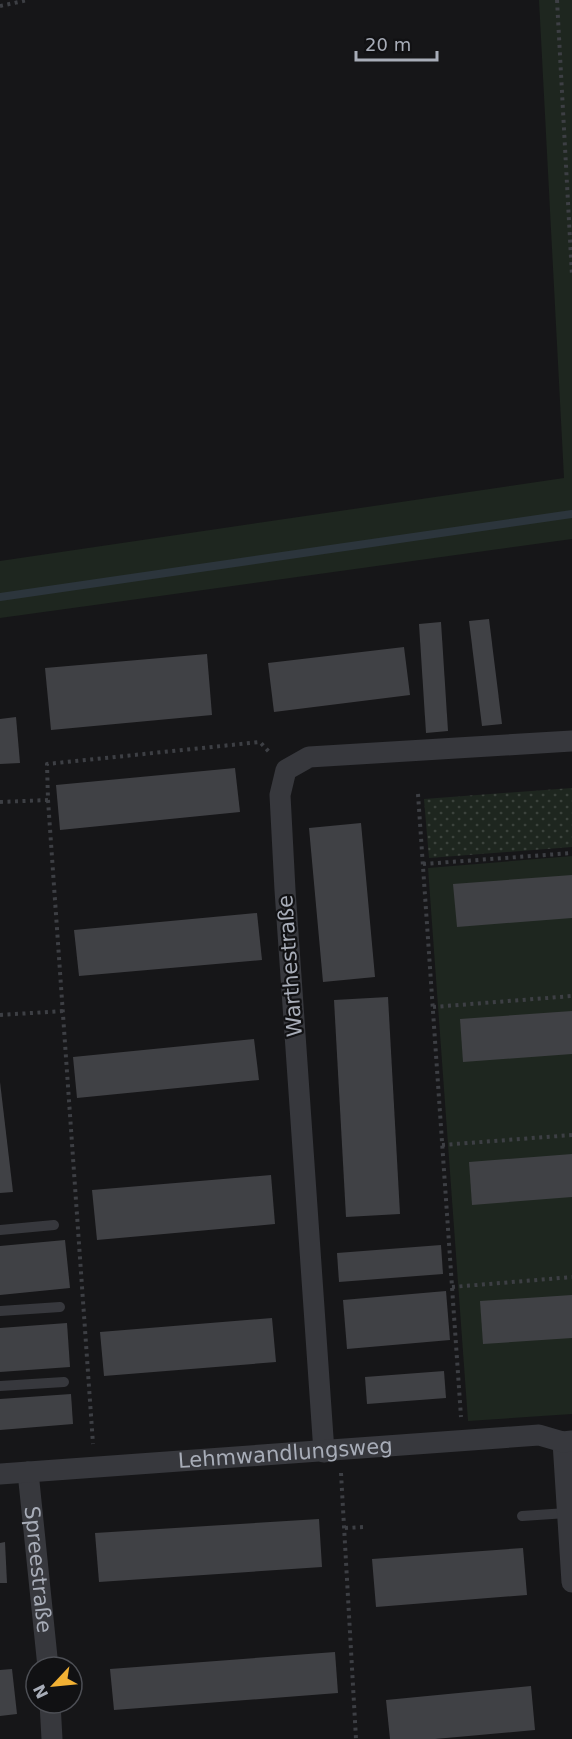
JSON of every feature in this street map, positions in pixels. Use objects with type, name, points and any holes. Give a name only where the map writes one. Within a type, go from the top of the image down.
[{"type":"street","points":[[286,770],[309,756],[572,741]]},
{"type":"street","name":"Warthestraße","points":[[286,770],[280,795],[284,879],[332,1452]]},
{"type":"street","name":"Lehmwandlungsweg","points":[[0,1474],[539,1436],[567,1441]]},
{"type":"street","points":[[567,1441],[567,1513],[572,1582]]},
{"type":"street","name":"Spreestraße","points":[[28,1472],[47,1655]]},
{"type":"street","points":[[51,1715],[52,1739]]},
{"type":"lane","points":[[0,1230],[54,1226]]},
{"type":"lane","points":[[0,1311],[60,1307]]},
{"type":"lane","points":[[0,1386],[64,1382]]},
{"type":"lane","points":[[522,1516],[567,1513]]},
{"type":"path","points":[[0,6],[28,0]]},
{"type":"path","points":[[557,0],[572,276]]},
{"type":"path","points":[[94,1466],[47,764],[260,742],[286,770]]},
{"type":"path","points":[[418,794],[462,1442]]},
{"type":"path","points":[[0,802],[48,800]]},
{"type":"path","points":[[423,864],[572,853]]},
{"type":"path","points":[[433,1006],[572,996]]},
{"type":"path","points":[[0,1015],[63,1011]]},
{"type":"path","points":[[442,1145],[572,1135]]},
{"type":"path","points":[[452,1287],[572,1277]]},
{"type":"path","points":[[332,1452],[344,1528],[356,1739]]},
{"type":"path","points":[[344,1528],[365,1527]]},
{"type":"shaded area","points":[[539,0],[572,0],[572,539],[0,618],[0,561],[564,478]]},
{"type":"shaded area","points":[[572,788],[572,847],[429,858],[424,799]]},
{"type":"shaded area","points":[[572,856],[572,1414],[468,1421],[428,868]]},
{"type":"building","points":[[489,619],[502,724],[482,726],[469,621]]},
{"type":"building","points":[[441,622],[448,731],[426,733],[419,624]]},
{"type":"building","points":[[404,647],[410,695],[274,712],[268,663]]},
{"type":"building","points":[[207,654],[212,715],[51,730],[45,668]]},
{"type":"building","points":[[16,717],[20,763],[0,764],[0,719]]},
{"type":"building","points":[[235,768],[240,812],[60,830],[56,785]]},
{"type":"building","points":[[361,823],[375,977],[323,982],[309,828]]},
{"type":"building","points":[[572,875],[572,918],[457,927],[453,884]]},
{"type":"building","points":[[257,913],[262,960],[79,976],[74,930]]},
{"type":"building","points":[[388,997],[400,1214],[346,1217],[334,1000]]},
{"type":"building","points":[[572,1011],[572,1054],[463,1062],[460,1019]]},
{"type":"building","points":[[254,1039],[259,1080],[77,1098],[73,1057]]},
{"type":"building","points":[[0,1082],[13,1192],[0,1193]]},
{"type":"building","points":[[572,1154],[572,1197],[472,1205],[469,1162]]},
{"type":"building","points":[[271,1175],[275,1224],[97,1240],[92,1190]]},
{"type":"building","points":[[65,1240],[70,1288],[0,1295],[0,1246]]},
{"type":"building","points":[[441,1245],[443,1274],[339,1282],[337,1253]]},
{"type":"building","points":[[446,1291],[450,1340],[347,1349],[343,1300]]},
{"type":"building","points":[[572,1295],[572,1338],[483,1344],[480,1301]]},
{"type":"building","points":[[272,1318],[276,1362],[104,1376],[100,1332]]},
{"type":"building","points":[[67,1323],[70,1367],[0,1372],[0,1328]]},
{"type":"building","points":[[444,1371],[446,1398],[367,1404],[365,1377]]},
{"type":"building","points":[[71,1394],[73,1424],[0,1430],[0,1399]]},
{"type":"building","points":[[319,1519],[322,1567],[99,1582],[95,1533]]},
{"type":"building","points":[[5,1542],[7,1583],[0,1583],[0,1543]]},
{"type":"building","points":[[523,1548],[527,1595],[376,1607],[372,1559]]},
{"type":"building","points":[[335,1652],[338,1693],[114,1710],[110,1669]]},
{"type":"building","points":[[12,1669],[17,1714],[0,1716],[0,1670]]},
{"type":"building","points":[[531,1686],[535,1730],[435,1739],[390,1739],[386,1700]]},
{"type":"waterway","points":[[0,597],[572,514]]}]
